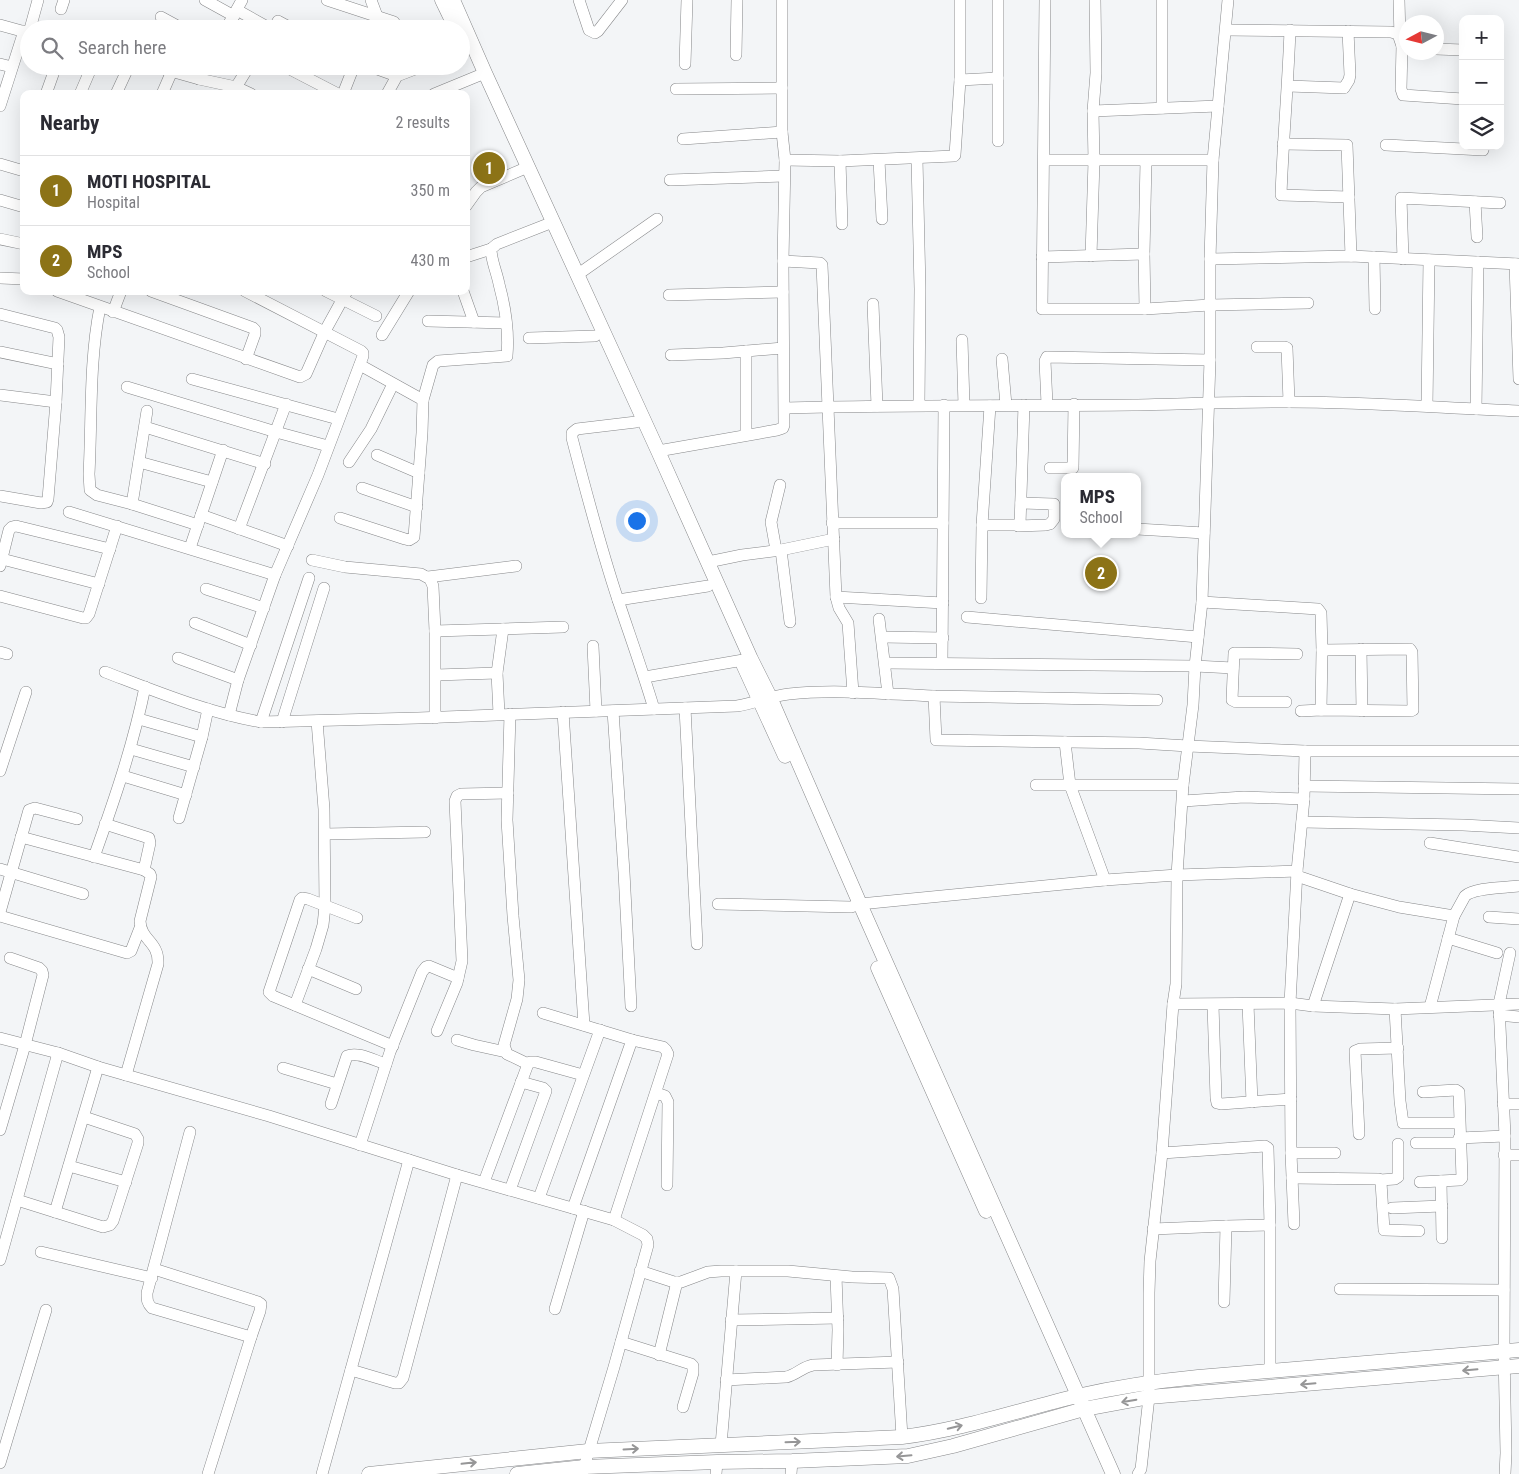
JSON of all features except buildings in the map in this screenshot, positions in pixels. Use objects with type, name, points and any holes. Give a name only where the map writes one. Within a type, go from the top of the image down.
[{"type":"main road","points":[[442,0],[452,20]]},
{"type":"main road","points":[[453,0],[458,20]]},
{"type":"main road","points":[[470,55],[481,74],[549,223],[595,336],[636,422],[708,586],[765,699],[1074,1397],[1113,1474]]},
{"type":"main road","points":[[549,223],[577,275],[658,451],[708,562],[746,660]]},
{"type":"main road","points":[[369,1474],[588,1451],[902,1437],[937,1432],[1074,1397],[1150,1382],[1198,1376],[1519,1350]]},
{"type":"main road","points":[[517,1474],[583,1470],[791,1468],[908,1456],[930,1452],[1080,1410],[1149,1397],[1519,1366]]},
{"type":"main road","points":[[1080,1410],[1104,1474]]},
{"type":"street","points":[[32,20],[38,0]]},
{"type":"street","points":[[205,0],[238,9],[257,20]]},
{"type":"street","points":[[327,0],[388,20]]},
{"type":"street","points":[[371,0],[377,16]]},
{"type":"street","points":[[579,0],[589,30],[594,33],[598,31],[622,0]]},
{"type":"street","points":[[686,64],[687,0]]},
{"type":"street","points":[[736,55],[738,0]]},
{"type":"street","points":[[658,451],[783,428],[785,408],[783,261],[785,160],[782,132],[782,0]]},
{"type":"street","points":[[785,160],[879,160],[952,157],[956,155],[960,80],[960,0]]},
{"type":"street","points":[[998,0],[998,141]]},
{"type":"street","points":[[1045,0],[1042,309],[1145,309],[1210,305],[1308,303]]},
{"type":"street","points":[[1090,256],[1094,161],[1093,111],[1096,73],[1095,0]]},
{"type":"street","points":[[1162,0],[1162,108]]},
{"type":"street","points":[[1138,1474],[1141,1469],[1149,1397],[1149,1293],[1153,1229],[1162,1153],[1176,984],[1177,875],[1183,785],[1193,705],[1202,602],[1209,402],[1213,160],[1228,0]]},
{"type":"street","points":[[1399,0],[1400,15]]},
{"type":"street","points":[[231,20],[238,9]]},
{"type":"street","points":[[161,17],[166,20]]},
{"type":"street","points":[[0,25],[20,29]]},
{"type":"street","points":[[1226,30],[1391,32],[1399,36]]},
{"type":"street","points":[[1290,30],[1288,86],[1282,144],[1281,196],[1349,197]]},
{"type":"street","points":[[1288,86],[1344,88],[1350,75],[1348,31]]},
{"type":"street","points":[[0,105],[20,49]]},
{"type":"street","points":[[1444,49],[1459,50]]},
{"type":"street","points":[[1402,60],[1401,89],[1403,95],[1459,99]]},
{"type":"street","points":[[0,64],[12,67]]},
{"type":"street","points":[[443,90],[481,74]]},
{"type":"street","points":[[47,90],[53,75]]},
{"type":"street","points":[[82,90],[88,75]]},
{"type":"street","points":[[118,90],[125,75]]},
{"type":"street","points":[[164,90],[171,75]]},
{"type":"street","points":[[184,75],[234,90],[243,75]]},
{"type":"street","points":[[199,79],[201,75]]},
{"type":"street","points":[[301,75],[330,90]]},
{"type":"street","points":[[345,90],[350,75]]},
{"type":"street","points":[[389,90],[397,76]]},
{"type":"street","points":[[960,80],[998,78]]},
{"type":"street","points":[[676,89],[782,88]]},
{"type":"street","points":[[1093,111],[1218,106]]},
{"type":"street","points":[[683,139],[782,132]]},
{"type":"street","points":[[1282,144],[1347,145],[1351,256]]},
{"type":"street","points":[[1386,145],[1459,149]]},
{"type":"street","points":[[917,158],[920,289],[919,405]]},
{"type":"street","points":[[879,160],[882,220]]},
{"type":"street","points":[[1044,160],[1213,160]]},
{"type":"street","points":[[840,161],[842,224]]},
{"type":"street","points":[[1145,309],[1146,161]]},
{"type":"street","points":[[0,164],[20,167]]},
{"type":"street","points":[[470,200],[481,187],[524,168]]},
{"type":"street","points":[[670,180],[784,176]]},
{"type":"street","points":[[1403,259],[1400,198],[1500,203]]},
{"type":"street","points":[[0,200],[20,206]]},
{"type":"street","points":[[1475,202],[1477,237]]},
{"type":"street","points":[[577,275],[657,219]]},
{"type":"street","points":[[470,256],[492,249],[497,244],[549,223]]},
{"type":"street","points":[[0,239],[20,243]]},
{"type":"street","points":[[340,518],[409,540],[416,534],[423,400],[435,362],[507,356],[506,323],[492,249]]},
{"type":"street","points":[[1042,258],[1144,254]]},
{"type":"street","points":[[1210,259],[1351,256],[1517,264],[1519,379]]},
{"type":"street","points":[[1374,257],[1375,308]]},
{"type":"street","points":[[1427,406],[1429,260]]},
{"type":"street","points":[[783,261],[820,263],[822,265],[836,597],[839,608],[848,623],[853,693]]},
{"type":"street","points":[[1476,409],[1478,262]]},
{"type":"street","points":[[0,278],[20,279]]},
{"type":"street","points":[[669,295],[783,292]]},
{"type":"street","points":[[113,312],[119,295]]},
{"type":"street","points":[[162,295],[253,328],[255,334],[246,359]]},
{"type":"street","points":[[229,715],[238,680],[275,575],[363,356],[361,350],[253,295]]},
{"type":"street","points":[[85,297],[100,307],[113,312],[296,376],[306,374],[325,331],[345,295],[376,316]]},
{"type":"street","points":[[382,335],[407,295]]},
{"type":"street","points":[[465,295],[474,322]]},
{"type":"street","points":[[873,304],[877,406]]},
{"type":"street","points":[[100,307],[92,376],[90,490],[97,495],[239,529],[288,546]]},
{"type":"street","points":[[0,314],[57,330],[59,337],[56,402],[47,502],[41,503],[0,496]]},
{"type":"street","points":[[428,320],[506,323]]},
{"type":"street","points":[[529,338],[595,336]]},
{"type":"street","points":[[962,340],[964,405]]},
{"type":"street","points":[[1257,347],[1287,348],[1289,402]]},
{"type":"street","points":[[671,355],[783,348]]},
{"type":"street","points":[[746,351],[746,435]]},
{"type":"street","points":[[0,352],[58,364]]},
{"type":"street","points":[[1047,404],[1044,361],[1047,357],[1210,360]]},
{"type":"street","points":[[1002,359],[1006,406]]},
{"type":"street","points":[[360,365],[423,400]]},
{"type":"street","points":[[192,379],[338,419]]},
{"type":"street","points":[[349,462],[371,429],[393,384]]},
{"type":"street","points":[[127,387],[328,446]]},
{"type":"street","points":[[0,395],[56,402]]},
{"type":"street","points":[[785,408],[1289,402],[1519,410]]},
{"type":"street","points":[[239,529],[286,404]]},
{"type":"street","points":[[1050,468],[1073,468],[1074,404]]},
{"type":"street","points":[[942,663],[944,405]]},
{"type":"street","points":[[1018,526],[1020,524],[1024,405]]},
{"type":"street","points":[[981,598],[982,525],[990,406]]},
{"type":"street","points":[[132,504],[148,410]]},
{"type":"street","points":[[636,422],[577,429],[572,433],[572,438],[598,534],[654,709]]},
{"type":"street","points":[[145,428],[265,464]]},
{"type":"street","points":[[190,548],[223,450]]},
{"type":"street","points":[[377,455],[419,473]]},
{"type":"street","points":[[139,462],[212,482]]},
{"type":"street","points":[[780,485],[771,522],[779,550],[790,622]]},
{"type":"street","points":[[362,488],[417,506]]},
{"type":"street","points":[[982,525],[1046,525],[1050,524],[1054,519],[1054,504],[1021,503]]},
{"type":"street","points":[[69,512],[275,575]]},
{"type":"street","points":[[832,523],[943,523]]},
{"type":"street","points":[[99,584],[1,556],[9,530],[16,526],[110,548]]},
{"type":"street","points":[[0,596],[86,618],[89,614],[117,526]]},
{"type":"street","points":[[1141,529],[1204,533]]},
{"type":"street","points":[[708,562],[834,540]]},
{"type":"street","points":[[312,560],[344,567],[421,574],[428,577],[516,566]]},
{"type":"street","points":[[428,577],[433,586],[436,675],[435,718]]},
{"type":"street","points":[[261,722],[310,578]]},
{"type":"street","points":[[618,600],[708,586]]},
{"type":"street","points":[[282,722],[324,588]]},
{"type":"street","points":[[206,589],[264,608]]},
{"type":"street","points":[[836,597],[943,603]]},
{"type":"street","points":[[1202,602],[1318,608],[1321,613],[1321,710]]},
{"type":"street","points":[[967,618],[1198,637]]},
{"type":"street","points":[[879,619],[888,694]]},
{"type":"street","points":[[195,623],[251,645]]},
{"type":"street","points":[[435,631],[563,627]]},
{"type":"street","points":[[502,629],[497,673],[504,714],[508,838],[519,980],[504,1044],[506,1052]]},
{"type":"street","points":[[882,637],[943,638]]},
{"type":"street","points":[[593,646],[596,711]]},
{"type":"street","points":[[1361,649],[1362,711]]},
{"type":"street","points":[[1301,711],[1411,711],[1414,709],[1411,650],[1322,650]]},
{"type":"street","points":[[1286,702],[1233,701],[1235,652],[1297,654]]},
{"type":"street","points":[[178,658],[238,680]]},
{"type":"street","points":[[645,677],[746,660]]},
{"type":"street","points":[[885,663],[1233,668]]},
{"type":"street","points":[[105,672],[229,715],[261,722],[435,718],[737,706],[803,693],[1157,700]]},
{"type":"street","points":[[436,675],[497,673]]},
{"type":"street","points":[[94,857],[131,749],[145,687]]},
{"type":"street","points":[[0,771],[26,692]]},
{"type":"street","points":[[934,696],[936,740],[1138,742],[1305,751],[1519,751]]},
{"type":"street","points":[[179,818],[202,737],[208,708]]},
{"type":"street","points":[[685,708],[697,944]]},
{"type":"street","points":[[613,711],[631,1006]]},
{"type":"street","points":[[563,712],[584,1025]]},
{"type":"street","points":[[139,719],[202,737]]},
{"type":"street","points":[[295,1005],[316,949],[323,925],[325,906],[325,834],[317,721]]},
{"type":"street","points":[[1065,742],[1070,785],[1105,880]]},
{"type":"street","points":[[131,749],[194,767]]},
{"type":"street","points":[[1294,1224],[1291,1154],[1290,1004],[1297,874],[1304,799],[1305,751]]},
{"type":"street","points":[[122,776],[186,796]]},
{"type":"street","points":[[1036,785],[1183,785]]},
{"type":"street","points":[[1304,786],[1519,789]]},
{"type":"street","points":[[437,1032],[458,978],[462,961],[455,801],[457,796],[461,794],[508,793]]},
{"type":"street","points":[[1183,801],[1244,797],[1304,799]]},
{"type":"street","points":[[0,912],[6,870],[21,837],[29,810],[35,808],[78,819]]},
{"type":"street","points":[[1302,822],[1519,828]]},
{"type":"street","points":[[106,824],[149,838],[150,843],[144,870]]},
{"type":"street","points":[[325,834],[425,832]]},
{"type":"street","points":[[0,916],[127,953],[131,951],[140,928],[140,921],[151,878],[150,874],[144,870],[21,837]]},
{"type":"street","points":[[1430,843],[1519,857]]},
{"type":"street","points":[[6,870],[83,894]]},
{"type":"street","points":[[718,904],[855,905],[1105,880],[1177,875],[1297,874],[1350,894],[1399,907],[1454,916]]},
{"type":"street","points":[[1430,1007],[1454,916],[1468,893],[1475,890],[1519,886]]},
{"type":"street","points":[[1313,1006],[1350,894]]},
{"type":"street","points":[[357,918],[305,898],[300,900],[269,989],[270,995],[393,1046]]},
{"type":"street","points":[[1489,917],[1519,919]]},
{"type":"street","points":[[126,1075],[158,964],[157,950],[140,928]]},
{"type":"street","points":[[1448,938],[1497,953]]},
{"type":"street","points":[[1505,1474],[1505,1136],[1499,1010],[1510,953]]},
{"type":"street","points":[[0,1130],[43,975],[42,971],[34,966],[10,958]]},
{"type":"street","points":[[360,1144],[386,1064],[422,972],[426,967],[433,968],[458,978]]},
{"type":"street","points":[[308,970],[356,989]]},
{"type":"street","points":[[1173,1004],[1290,1004],[1395,1009],[1430,1007],[1499,1010],[1519,1017]]},
{"type":"street","points":[[1248,1004],[1252,1102]]},
{"type":"street","points":[[1499,1010],[1519,1004]]},
{"type":"street","points":[[1213,1005],[1216,1101],[1221,1104],[1291,1099]]},
{"type":"street","points":[[1395,1009],[1403,1123],[1459,1123]]},
{"type":"street","points":[[543,1013],[632,1040],[663,1047],[668,1054],[614,1220]]},
{"type":"street","points":[[539,1198],[600,1030]]},
{"type":"street","points":[[0,1038],[58,1053],[98,1067],[268,1116],[457,1175],[614,1220],[644,1235],[648,1245],[583,1470]]},
{"type":"street","points":[[457,1040],[506,1052],[512,1057],[528,1064],[536,1062],[583,1076]]},
{"type":"street","points":[[555,1309],[578,1210],[632,1040]]},
{"type":"street","points":[[1359,1134],[1355,1051],[1360,1049],[1398,1048]]},
{"type":"street","points":[[0,1260],[58,1053]]},
{"type":"street","points":[[331,1104],[347,1056],[351,1054],[356,1055],[386,1064]]},
{"type":"street","points":[[484,1182],[528,1064]]},
{"type":"street","points":[[55,1212],[98,1067]]},
{"type":"street","points":[[283,1068],[338,1084]]},
{"type":"street","points":[[510,1190],[546,1093],[545,1089],[521,1082]]},
{"type":"street","points":[[1420,1182],[1461,1179],[1458,1091],[1423,1092]]},
{"type":"street","points":[[656,1094],[665,1096],[668,1102],[667,1186]]},
{"type":"street","points":[[1504,1104],[1519,1104]]},
{"type":"street","points":[[17,1200],[104,1226],[110,1226],[138,1143],[137,1137],[135,1134],[84,1117]]},
{"type":"street","points":[[190,1132],[147,1294],[148,1304],[152,1308],[251,1337]]},
{"type":"street","points":[[1416,1143],[1505,1136]]},
{"type":"street","points":[[1292,1178],[1395,1179],[1398,1177],[1398,1144]]},
{"type":"street","points":[[1162,1153],[1266,1147],[1268,1150],[1270,1371]]},
{"type":"street","points":[[1291,1154],[1335,1153]]},
{"type":"street","points":[[1504,1156],[1519,1155]]},
{"type":"street","points":[[322,1474],[409,1160]]},
{"type":"street","points":[[69,1166],[126,1182]]},
{"type":"street","points":[[351,1370],[395,1383],[399,1383],[403,1378],[457,1175]]},
{"type":"street","points":[[1380,1180],[1384,1230],[1419,1231]]},
{"type":"street","points":[[1441,1181],[1442,1238]]},
{"type":"street","points":[[1392,1208],[1442,1206]]},
{"type":"street","points":[[1153,1229],[1270,1225]]},
{"type":"street","points":[[1224,1302],[1226,1226]]},
{"type":"street","points":[[41,1252],[153,1274],[261,1304],[208,1474]]},
{"type":"street","points":[[640,1271],[677,1282],[708,1272],[736,1271],[788,1271],[836,1276],[890,1278],[894,1289],[902,1437]]},
{"type":"street","points":[[721,1445],[736,1271]]},
{"type":"street","points":[[836,1276],[838,1318],[837,1365]]},
{"type":"street","points":[[659,1354],[677,1282]]},
{"type":"street","points":[[1340,1289],[1504,1290]]},
{"type":"street","points":[[0,1463],[46,1310]]},
{"type":"street","points":[[731,1320],[838,1318]]},
{"type":"street","points":[[621,1342],[693,1366],[694,1370],[683,1407]]},
{"type":"street","points":[[726,1380],[786,1377],[792,1376],[806,1367],[898,1362]]},
{"type":"place","name":"MOTI HOSPITAL","points":[[489,168]]},
{"type":"place","name":"MPS","points":[[1101,573]]}]
